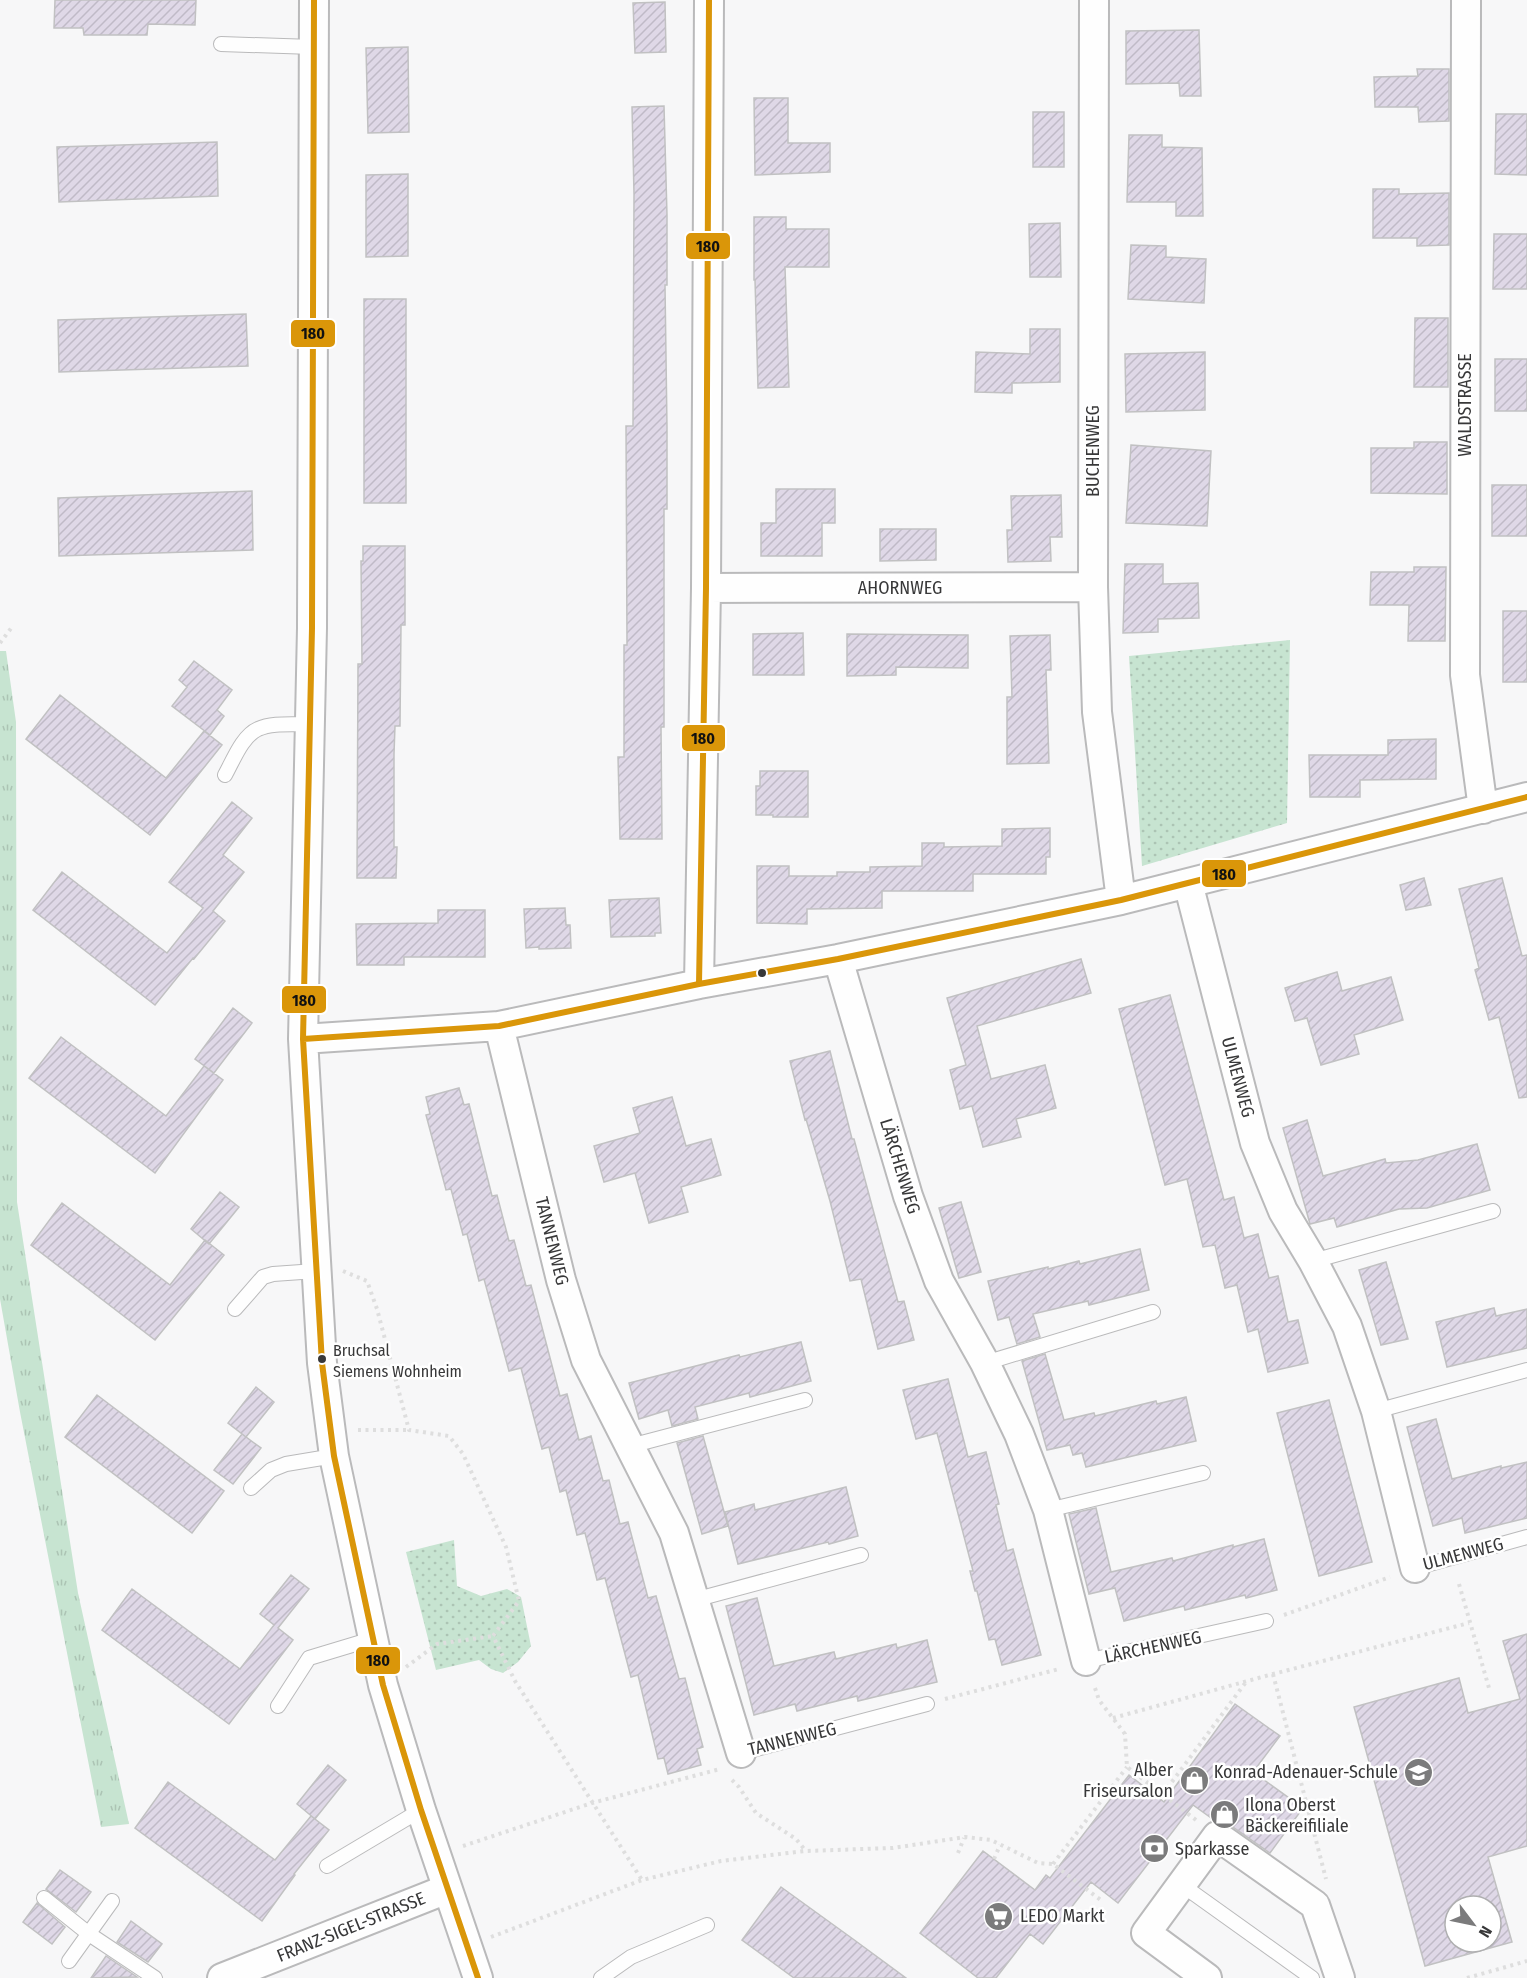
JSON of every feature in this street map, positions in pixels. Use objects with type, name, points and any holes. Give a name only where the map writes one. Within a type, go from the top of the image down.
[{"type":"street","name":"FRANZ-SIGEL-STRASSE","points":[[314,0],[312,616],[303,1039],[328,1276],[322,1363],[334,1456],[383,1685],[421,1810],[478,1978]]},
{"type":"street","points":[[699,984],[706,588],[709,0]]},
{"type":"street","name":"BUCHENWEG","points":[[1094,0],[1093,587],[1097,712],[1120,900]]},
{"type":"street","name":"WALDSTRASSE","points":[[1466,0],[1465,675],[1483,809]]},
{"type":"street","name":"AHORNWEG","points":[[706,588],[1093,587]]},
{"type":"street","points":[[303,1039],[499,1026],[699,984],[838,959],[1120,900],[1527,797]]},
{"type":"street","name":"ULMENWEG","points":[[1188,883],[1255,1143],[1283,1212],[1313,1261],[1347,1326],[1376,1411],[1415,1568]]},
{"type":"street","name":"LÄRCHENWEG","points":[[838,959],[908,1196],[939,1281],[985,1363],[1019,1434],[1048,1510],[1086,1661]]},
{"type":"street","name":"TANNENWEG","points":[[499,1026],[561,1280],[586,1360],[674,1533],[694,1600],[730,1762]]},
{"type":"street","points":[[1207,1978],[1146,1933],[1217,1836],[1315,1905],[1340,1978]]},
{"type":"street","name":"FRANZ-SIGEL-STRASSE","points":[[222,1978],[447,1889]]},
{"type":"lane","points":[[222,44],[314,46]]},
{"type":"lane","points":[[225,775],[244,742],[256,729],[271,725],[310,724]]},
{"type":"lane","points":[[1313,1261],[1492,1211]]},
{"type":"lane","points":[[235,1308],[263,1277],[273,1274],[328,1276]]},
{"type":"lane","points":[[985,1363],[1153,1312]]},
{"type":"lane","points":[[1376,1411],[1527,1370]]},
{"type":"lane","points":[[630,1446],[805,1400]]},
{"type":"lane","points":[[251,1488],[271,1470],[286,1464],[334,1456]]},
{"type":"lane","points":[[1048,1510],[1203,1473]]},
{"type":"lane","name":"ULMENWEG","points":[[1415,1568],[1527,1537]]},
{"type":"lane","points":[[694,1600],[861,1555]]},
{"type":"lane","name":"LÄRCHENWEG","points":[[1086,1661],[1266,1621]]},
{"type":"lane","points":[[278,1706],[309,1658],[372,1639]]},
{"type":"lane","name":"TANNENWEG","points":[[730,1762],[927,1704]]},
{"type":"lane","points":[[327,1866],[421,1810]]},
{"type":"lane","points":[[1182,1885],[1312,1978]]},
{"type":"lane","points":[[44,1898],[89,1934],[155,1978]]},
{"type":"lane","points":[[69,1961],[112,1901]]},
{"type":"lane","points":[[602,1978],[631,1957],[707,1925]]},
{"type":"path","points":[[0,644],[12,627]]},
{"type":"path","points":[[328,1276],[339,1269],[367,1281],[377,1309],[409,1430]]},
{"type":"path","points":[[357,1430],[409,1430],[449,1436],[463,1454],[506,1547],[519,1601],[493,1636],[437,1644],[383,1685]]},
{"type":"path","points":[[1266,1621],[1415,1568]]},
{"type":"path","points":[[1460,1584],[1469,1623],[1489,1688]]},
{"type":"path","points":[[1113,1718],[1469,1623]]},
{"type":"path","points":[[493,1636],[515,1681],[642,1880]]},
{"type":"path","points":[[927,1704],[1086,1661],[1099,1700],[1125,1734],[1127,1767],[1053,1864]]},
{"type":"path","points":[[1273,1674],[1326,1878],[1315,1905]]},
{"type":"path","points":[[1162,1794],[1246,1681]]},
{"type":"path","points":[[437,1854],[592,1803],[730,1762],[756,1814],[796,1839],[805,1851]]},
{"type":"path","points":[[1127,1767],[1217,1836]]},
{"type":"path","points":[[958,1853],[964,1837]]},
{"type":"path","points":[[468,1945],[642,1880],[721,1861],[805,1851],[892,1848],[964,1837],[991,1840],[1038,1863],[1053,1864],[1102,1901]]},
{"type":"path","points":[[994,1859],[1000,1845]]},
{"type":"path","points":[[1467,1978],[1527,1961]]},
{"type":"green space","points":[[1290,640],[1287,823],[1142,866],[1129,656]]},
{"type":"green space","points":[[0,651],[6,651],[16,722],[17,1202],[78,1593],[129,1824],[101,1827],[0,1299]]},
{"type":"green space","points":[[454,1540],[457,1586],[481,1596],[507,1589],[521,1597],[531,1646],[518,1662],[503,1673],[491,1669],[479,1660],[436,1670],[406,1552]]},
{"type":"building","points":[[55,0],[196,0],[195,25],[148,24],[147,35],[84,35],[83,28],[54,28]]},
{"type":"building","points":[[665,2],[666,52],[635,53],[633,3]]},
{"type":"building","points":[[1199,30],[1201,96],[1180,96],[1179,83],[1126,84],[1126,31]]},
{"type":"building","points":[[408,47],[409,132],[368,133],[366,48]]},
{"type":"building","points":[[1417,69],[1449,69],[1449,121],[1419,122],[1418,107],[1375,107],[1374,77],[1418,76]]},
{"type":"building","points":[[754,98],[788,98],[788,143],[830,143],[830,172],[755,175]]},
{"type":"building","points":[[664,106],[667,215],[667,285],[665,285],[667,509],[664,509],[662,839],[620,839],[618,757],[624,757],[624,645],[627,645],[626,426],[633,426],[632,107]]},
{"type":"building","points":[[1033,112],[1064,112],[1064,167],[1033,167]]},
{"type":"building","points":[[1496,114],[1527,114],[1527,175],[1495,174]]},
{"type":"building","points":[[1129,135],[1162,135],[1162,147],[1202,148],[1203,216],[1176,216],[1176,202],[1127,202]]},
{"type":"building","points":[[217,142],[218,196],[59,202],[57,147]]},
{"type":"building","points":[[408,174],[408,256],[366,257],[366,175]]},
{"type":"building","points":[[1373,189],[1399,189],[1399,194],[1449,193],[1449,245],[1417,246],[1417,238],[1373,238]]},
{"type":"building","points":[[754,217],[786,217],[786,229],[829,229],[829,267],[785,267],[789,387],[758,388]]},
{"type":"building","points":[[1060,223],[1061,277],[1030,277],[1029,224]]},
{"type":"building","points":[[1494,234],[1527,234],[1527,289],[1493,289]]},
{"type":"building","points":[[1131,245],[1166,246],[1166,257],[1206,259],[1204,303],[1128,299]]},
{"type":"building","points":[[364,299],[406,299],[406,503],[364,503]]},
{"type":"building","points":[[246,314],[248,366],[59,372],[58,320]]},
{"type":"building","points":[[1415,318],[1448,318],[1448,387],[1414,387]]},
{"type":"building","points":[[1030,329],[1060,329],[1060,382],[1012,383],[1012,393],[975,392],[976,352],[1030,354]]},
{"type":"building","points":[[1205,352],[1205,410],[1126,412],[1125,354]]},
{"type":"building","points":[[1495,359],[1527,359],[1527,411],[1495,411]]},
{"type":"building","points":[[1414,442],[1447,442],[1447,494],[1371,493],[1371,448],[1414,448]]},
{"type":"building","points":[[1131,445],[1211,451],[1207,526],[1126,523]]},
{"type":"building","points":[[1492,485],[1527,485],[1527,536],[1492,536]]},
{"type":"building","points":[[776,489],[835,489],[835,523],[822,523],[822,556],[761,556],[761,523],[776,523]]},
{"type":"building","points":[[252,491],[253,550],[59,556],[58,498]]},
{"type":"building","points":[[1061,495],[1062,537],[1050,537],[1051,561],[1008,562],[1007,530],[1012,530],[1011,496]]},
{"type":"building","points":[[880,529],[936,529],[936,560],[880,561]]},
{"type":"building","points":[[363,546],[405,546],[405,625],[401,625],[400,726],[395,726],[394,754],[396,878],[357,878],[358,664],[362,664],[361,561],[363,561]]},
{"type":"building","points":[[1125,564],[1163,564],[1163,584],[1198,583],[1199,618],[1158,619],[1158,632],[1123,633]]},
{"type":"building","points":[[1414,567],[1446,567],[1445,641],[1408,641],[1409,605],[1370,605],[1371,572],[1414,572]]},
{"type":"building","points":[[1503,611],[1527,611],[1527,682],[1503,682]]},
{"type":"building","points":[[803,633],[804,675],[753,675],[753,634]]},
{"type":"building","points":[[847,634],[968,635],[968,668],[896,667],[896,675],[847,676]]},
{"type":"building","points":[[1050,635],[1051,670],[1046,670],[1049,763],[1007,764],[1007,697],[1012,697],[1010,636]]},
{"type":"building","points":[[194,661],[232,690],[217,710],[224,716],[210,735],[172,706],[187,687],[179,680]]},
{"type":"building","points":[[60,695],[166,778],[204,731],[222,745],[150,835],[26,739]]},
{"type":"building","points":[[1436,739],[1436,779],[1360,780],[1360,797],[1310,797],[1309,755],[1388,755],[1388,740]]},
{"type":"building","points":[[760,771],[808,771],[808,817],[756,815],[756,786],[760,786]]},
{"type":"building","points":[[232,802],[252,818],[223,855],[244,872],[213,911],[225,921],[155,1005],[33,910],[62,872],[167,953],[203,908],[169,882]]},
{"type":"building","points":[[1050,828],[1050,857],[1046,857],[1046,874],[973,874],[973,891],[882,891],[882,908],[807,909],[807,924],[757,923],[757,866],[789,866],[789,876],[837,876],[837,872],[870,872],[870,867],[922,866],[922,843],[944,843],[944,847],[1002,846],[1002,829]]},
{"type":"building","points":[[1424,878],[1431,905],[1406,910],[1400,885]]},
{"type":"building","points":[[1502,878],[1522,956],[1527,955],[1527,1097],[1519,1098],[1499,1017],[1489,1020],[1475,970],[1479,968],[1459,889]]},
{"type":"building","points":[[659,898],[661,933],[655,933],[655,936],[611,937],[609,900]]},
{"type":"building","points":[[565,908],[566,925],[570,925],[571,948],[526,948],[524,909]]},
{"type":"building","points":[[438,910],[485,910],[485,957],[404,957],[404,965],[357,965],[356,924],[438,923]]},
{"type":"building","points":[[1081,959],[1091,993],[977,1026],[991,1079],[1045,1065],[1056,1108],[1016,1119],[1021,1137],[983,1147],[972,1106],[960,1109],[950,1070],[966,1065],[947,998]]},
{"type":"building","points":[[1337,972],[1342,991],[1391,977],[1403,1020],[1354,1035],[1359,1054],[1321,1065],[1307,1018],[1295,1021],[1285,988]]},
{"type":"building","points":[[1170,995],[1224,1200],[1234,1197],[1244,1238],[1258,1234],[1269,1278],[1278,1276],[1288,1322],[1298,1320],[1308,1363],[1268,1372],[1258,1329],[1248,1332],[1237,1285],[1225,1288],[1215,1245],[1203,1247],[1187,1179],[1165,1185],[1119,1009]]},
{"type":"building","points":[[233,1008],[252,1023],[214,1073],[195,1059]]},
{"type":"building","points":[[61,1037],[166,1116],[204,1066],[223,1080],[155,1173],[29,1078]]},
{"type":"building","points":[[830,1051],[898,1302],[904,1301],[914,1340],[878,1349],[861,1279],[850,1281],[790,1061]]},
{"type":"building","points":[[459,1088],[464,1105],[469,1104],[492,1196],[497,1195],[509,1241],[514,1240],[526,1286],[531,1285],[560,1396],[567,1394],[579,1440],[591,1436],[603,1481],[609,1480],[620,1524],[628,1522],[648,1598],[656,1596],[679,1679],[685,1678],[703,1747],[697,1749],[701,1765],[668,1774],[664,1758],[658,1759],[638,1675],[631,1677],[605,1578],[597,1580],[585,1533],[577,1535],[566,1490],[560,1492],[549,1447],[542,1449],[521,1368],[509,1371],[484,1279],[479,1281],[467,1234],[463,1235],[451,1189],[446,1190],[426,1115],[430,1114],[426,1097]]},
{"type":"building","points":[[672,1097],[686,1146],[711,1139],[721,1175],[681,1187],[688,1212],[649,1223],[635,1173],[604,1182],[594,1146],[640,1133],[633,1108]]},
{"type":"building","points":[[1307,1120],[1323,1176],[1385,1159],[1386,1163],[1418,1160],[1477,1144],[1490,1190],[1427,1208],[1399,1209],[1337,1227],[1334,1218],[1310,1224],[1283,1128]]},
{"type":"building","points":[[220,1192],[239,1207],[209,1244],[191,1229]]},
{"type":"building","points":[[961,1202],[981,1272],[959,1278],[939,1208]]},
{"type":"building","points":[[62,1203],[170,1285],[205,1240],[224,1255],[155,1340],[31,1245]]},
{"type":"building","points":[[1140,1249],[1149,1290],[1089,1305],[1088,1301],[1033,1314],[1040,1337],[1017,1344],[1009,1317],[998,1320],[988,1281],[1079,1261],[1080,1264]]},
{"type":"building","points":[[1386,1262],[1408,1339],[1381,1345],[1359,1270]]},
{"type":"building","points":[[1494,1308],[1496,1316],[1527,1309],[1527,1348],[1447,1367],[1436,1322]]},
{"type":"building","points":[[801,1342],[811,1381],[750,1397],[749,1393],[695,1407],[698,1419],[672,1426],[668,1410],[639,1419],[629,1383]]},
{"type":"building","points":[[1045,1354],[1064,1420],[1094,1413],[1095,1416],[1156,1401],[1157,1404],[1186,1397],[1196,1441],[1086,1467],[1082,1453],[1073,1455],[1070,1445],[1047,1450],[1022,1361]]},
{"type":"building","points":[[948,1379],[968,1457],[986,1452],[999,1504],[996,1505],[1007,1551],[1013,1549],[1041,1655],[1002,1665],[995,1639],[989,1640],[977,1591],[975,1591],[970,1571],[973,1571],[937,1433],[916,1439],[903,1390]]},
{"type":"building","points":[[256,1387],[274,1402],[246,1437],[228,1423]]},
{"type":"building","points":[[97,1395],[224,1491],[192,1533],[65,1437]]},
{"type":"building","points":[[1329,1400],[1372,1562],[1319,1576],[1277,1413]]},
{"type":"building","points":[[1436,1419],[1452,1479],[1501,1466],[1501,1468],[1527,1462],[1527,1518],[1465,1533],[1462,1518],[1433,1526],[1407,1427]]},
{"type":"building","points":[[242,1434],[261,1448],[233,1484],[214,1470]]},
{"type":"building","points":[[703,1436],[728,1526],[702,1534],[677,1443]]},
{"type":"building","points":[[846,1487],[858,1536],[738,1564],[725,1512],[754,1504],[755,1510]]},
{"type":"building","points":[[1096,1508],[1111,1572],[1172,1558],[1173,1561],[1264,1539],[1277,1590],[1246,1598],[1245,1595],[1185,1610],[1184,1606],[1124,1621],[1115,1588],[1089,1594],[1069,1514]]},
{"type":"building","points":[[291,1575],[309,1589],[278,1628],[293,1640],[229,1724],[102,1630],[132,1589],[240,1669],[274,1625],[260,1614]]},
{"type":"building","points":[[757,1598],[774,1666],[834,1652],[836,1659],[896,1644],[897,1648],[927,1640],[937,1682],[858,1701],[857,1696],[797,1711],[795,1704],[754,1715],[726,1606]]},
{"type":"building","points":[[1527,1634],[1527,1846],[1488,1857],[1498,1894],[1443,1894],[1443,1954],[1468,1954],[1425,1966],[1354,1707],[1459,1678],[1468,1713],[1520,1699],[1503,1641]]},
{"type":"building","points":[[1235,1704],[1280,1736],[1253,1772],[1303,1808],[1270,1853],[1227,1823],[1214,1820],[1193,1805],[1118,1903],[1091,1882],[1043,1944],[1030,1934],[996,1978],[978,1978],[920,1933],[983,1851],[1035,1890],[1046,1875],[1050,1878],[1129,1775],[1164,1802]]},
{"type":"building","points":[[328,1765],[346,1780],[315,1819],[297,1804]]},
{"type":"building","points":[[168,1782],[275,1860],[311,1816],[329,1830],[294,1874],[262,1921],[135,1828]]},
{"type":"building","points":[[60,1870],[91,1892],[76,1912],[46,1889]]},
{"type":"building","points":[[781,1887],[906,1978],[794,1978],[742,1940]]},
{"type":"building","points":[[37,1903],[65,1927],[52,1944],[23,1922]]},
{"type":"building","points":[[1503,1910],[1512,1942],[1503,1944]]},
{"type":"building","points":[[131,1921],[162,1944],[148,1962],[117,1942]]},
{"type":"building","points":[[106,1956],[137,1977],[91,1978]]},
{"type":"transit line","name":"180","points":[[314,0],[312,628],[303,1039],[322,1363],[334,1456],[383,1685],[421,1810],[478,1978]]},
{"type":"transit line","name":"180","points":[[699,984],[706,588],[709,0]]},
{"type":"transit line","name":"180","points":[[303,1039],[499,1026],[699,984],[838,959],[1121,900],[1527,797]]},
{"type":"place","name":"Bruchsal Siemens Wohnheim","points":[[322,1359]]},
{"type":"place","name":"Konrad-Adenauer-Schule","points":[[1419,1772]]},
{"type":"place","name":"Alber Friseursalon","points":[[1194,1780]]},
{"type":"place","name":"Ilona Oberst Bäckereifiliale","points":[[1224,1815]]},
{"type":"place","name":"Sparkasse","points":[[1154,1849]]},
{"type":"place","name":"LEDO Markt","points":[[999,1916]]}]
